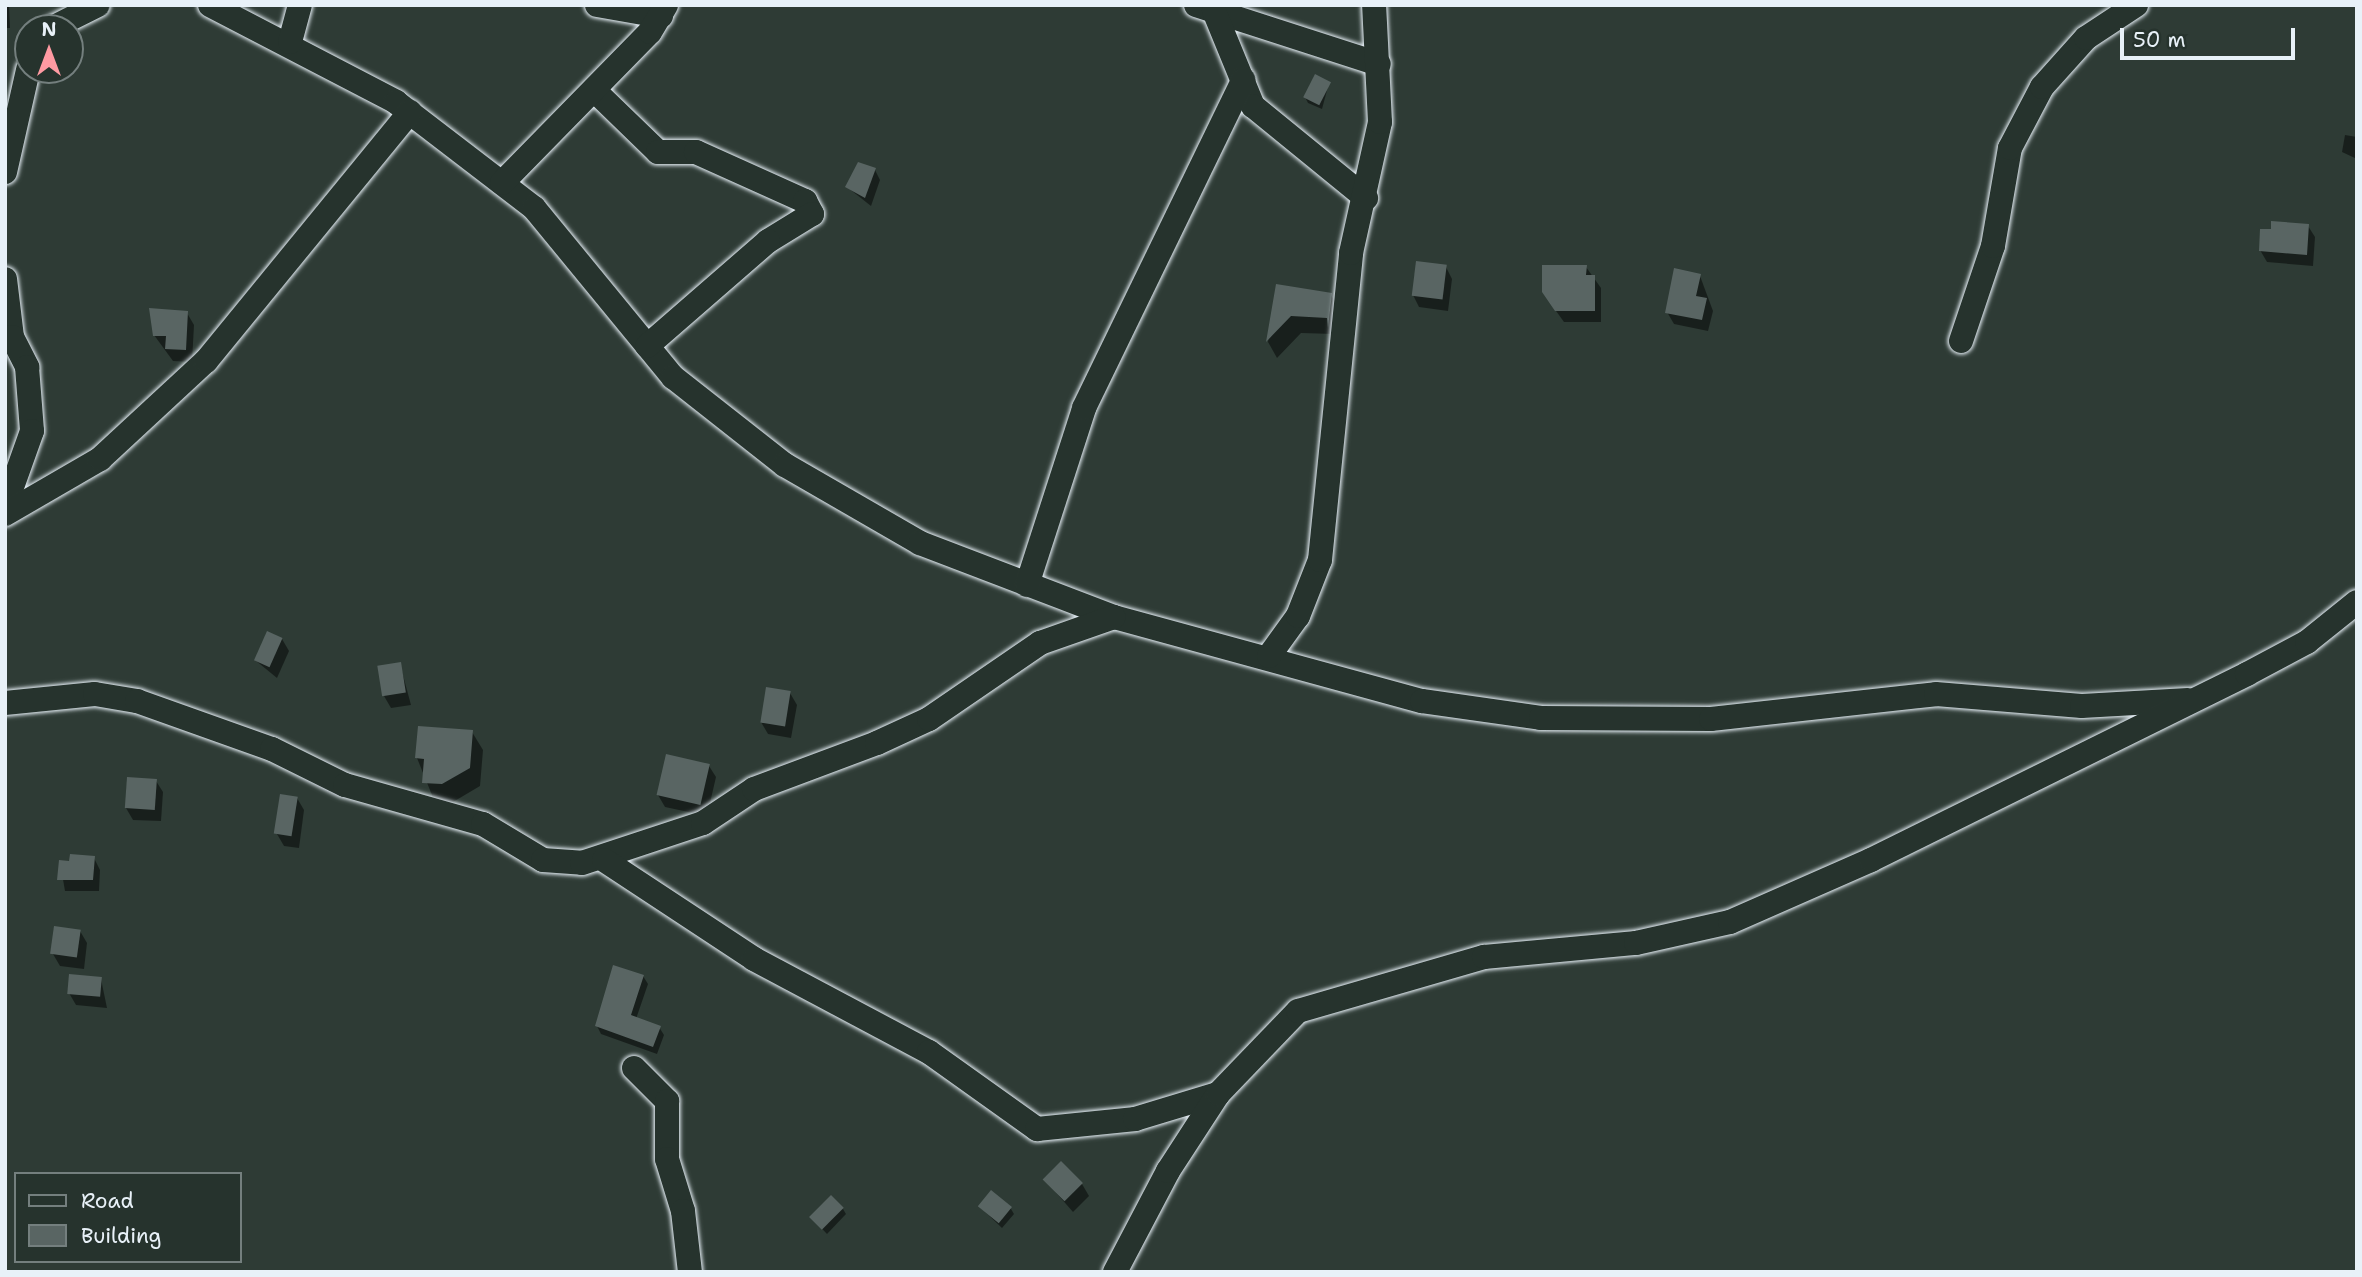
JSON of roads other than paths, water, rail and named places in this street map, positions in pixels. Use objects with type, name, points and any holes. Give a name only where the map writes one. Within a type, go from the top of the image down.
[{"type":"street","points":[[80,14],[98,5]]},
{"type":"street","points":[[210,5],[290,42],[410,112],[502,183],[557,230],[647,346],[717,417],[785,465],[920,543],[1114,617],[1269,656],[1422,701],[1541,718],[1711,719],[1923,695],[2082,706],[2188,700]]},
{"type":"street","points":[[290,42],[300,5]]},
{"type":"street","points":[[597,5],[663,10]]},
{"type":"street","points":[[1269,656],[1298,616],[1320,560],[1351,253],[1366,198],[1381,122],[1374,5]]},
{"type":"street","points":[[1961,341],[1993,246],[2010,148],[2042,87],[2086,38],[2136,5]]},
{"type":"street","points":[[1205,8],[1267,17],[1379,64]]},
{"type":"street","points":[[1205,8],[1243,80],[1253,106],[1366,198]]},
{"type":"street","points":[[502,183],[594,90],[663,10]]},
{"type":"street","points":[[1027,585],[1084,408],[1243,80]]},
{"type":"street","points":[[5,172],[25,84]]},
{"type":"street","points":[[594,90],[658,152],[696,152],[805,201],[812,214],[768,241],[647,346]]},
{"type":"street","points":[[5,514],[100,458],[206,361],[410,112]]},
{"type":"street","points":[[5,279],[12,337],[27,368],[32,431],[5,507]]},
{"type":"street","points":[[1115,1272],[1168,1171],[1219,1094],[1298,1011],[1436,976],[1484,957],[1636,943],[1730,922],[1974,810],[2307,642],[2357,602]]},
{"type":"street","points":[[5,703],[95,694],[137,701],[272,749],[345,785],[483,824],[543,860],[604,860],[704,823],[754,789],[929,719],[1040,643],[1114,617]]},
{"type":"street","points":[[604,860],[754,959],[929,1052],[1037,1129],[1135,1119],[1219,1094]]},
{"type":"street","points":[[634,1068],[667,1101],[667,1159],[683,1211],[690,1272]]}]
